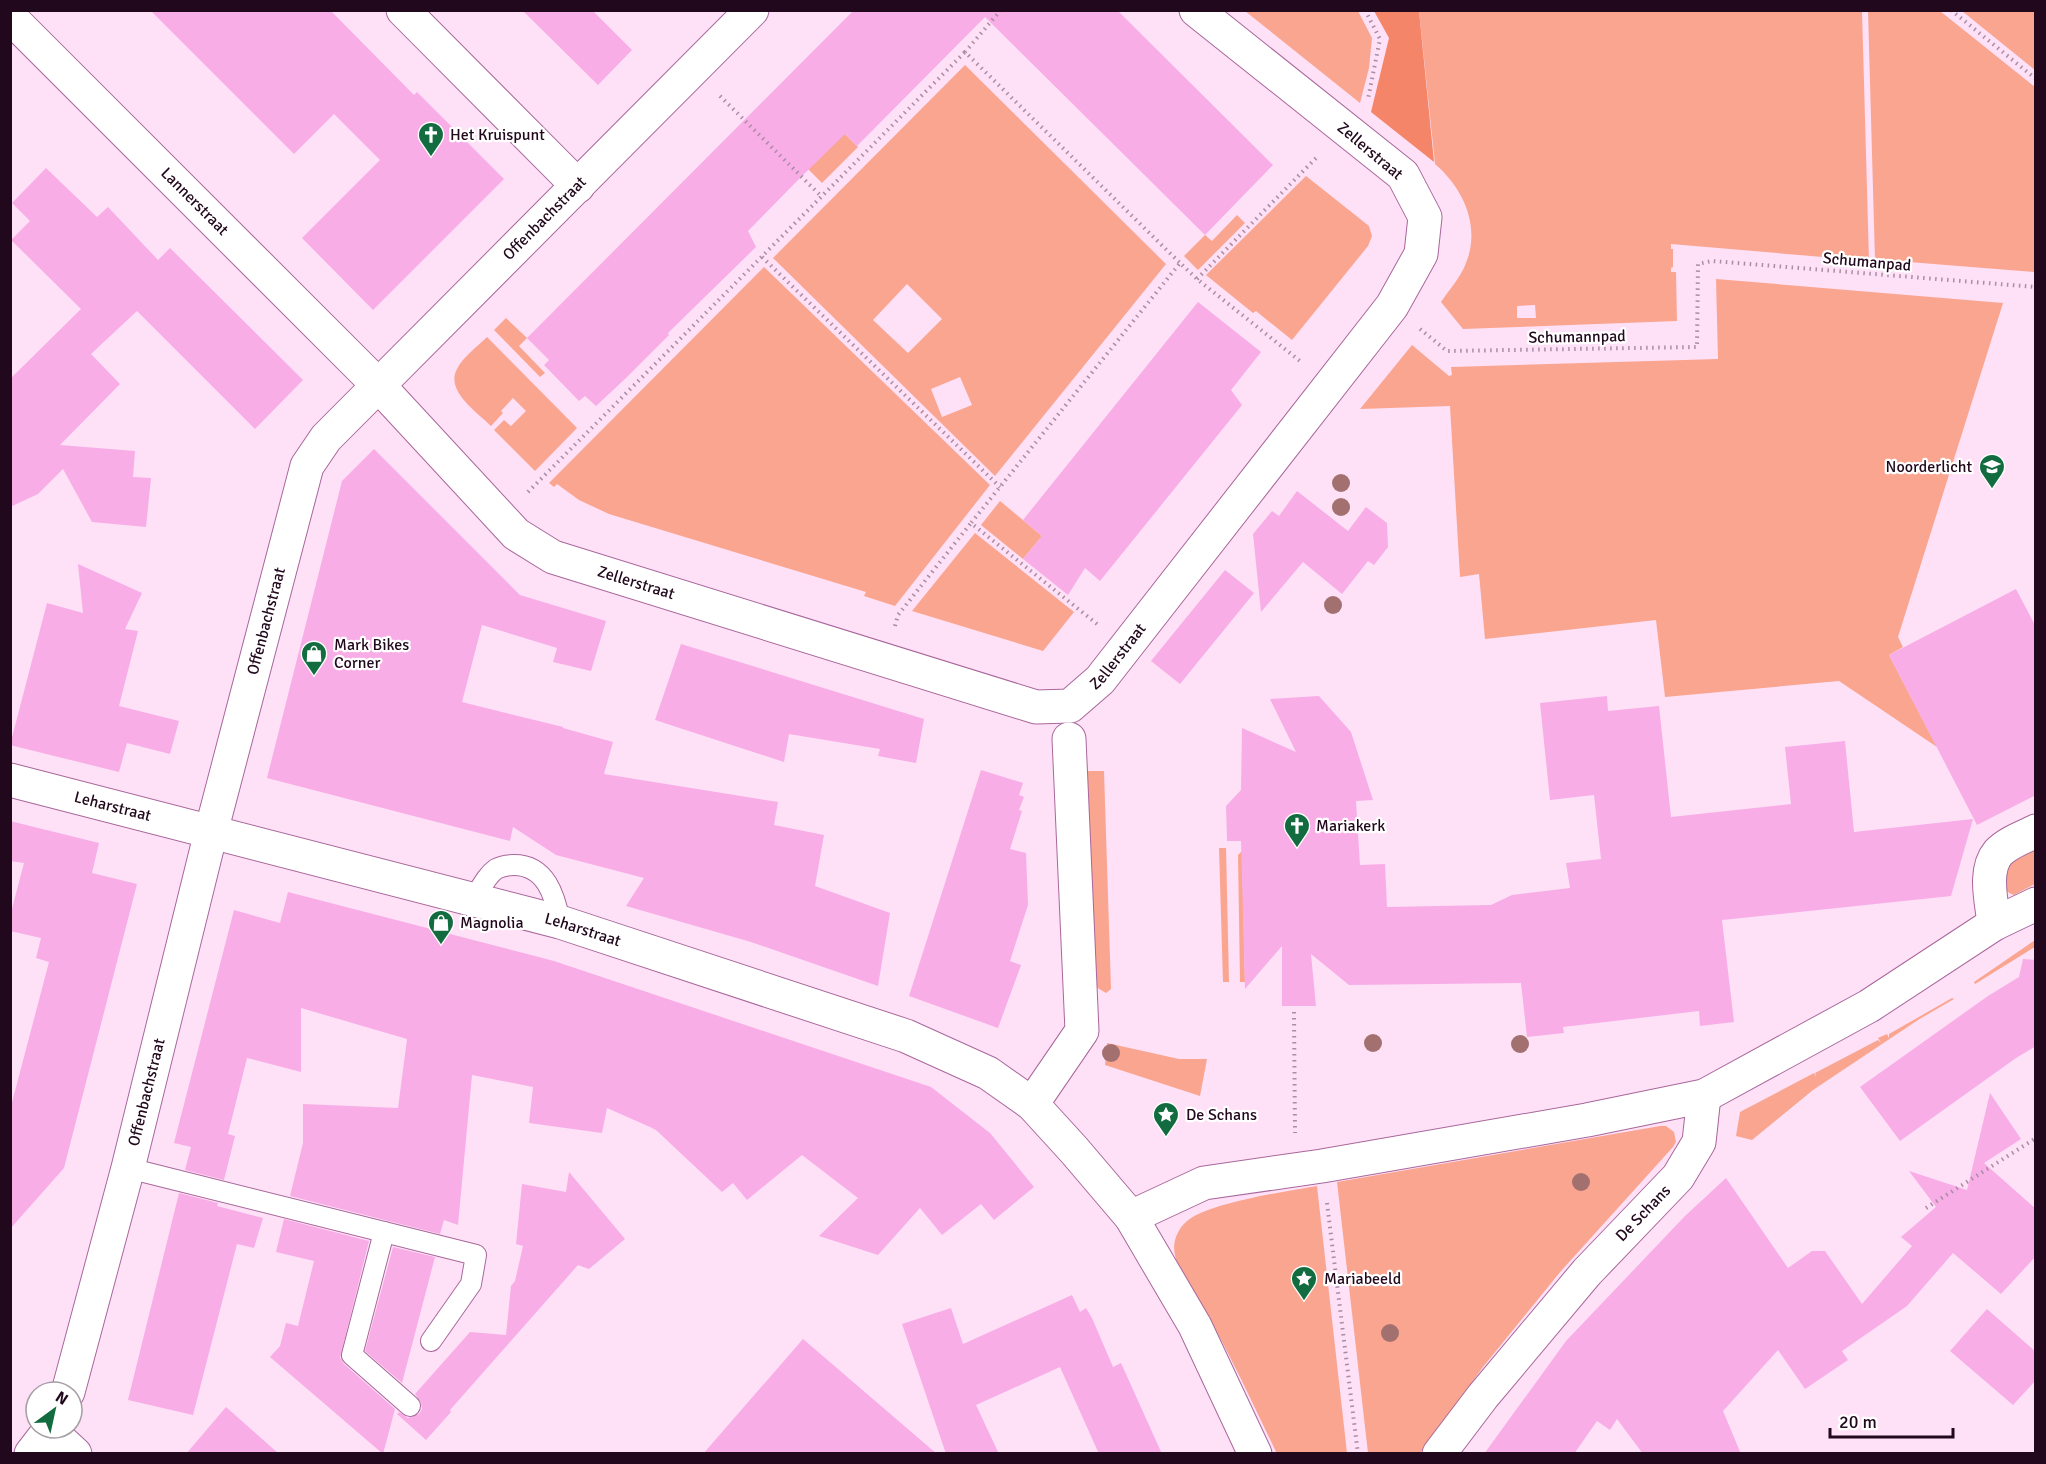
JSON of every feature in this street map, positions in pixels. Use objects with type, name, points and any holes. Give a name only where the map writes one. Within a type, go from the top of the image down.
[{"type":"street","points":[[403,10],[578,186]]},
{"type":"street","name":"Offenbachstraat","points":[[71,1380],[128,1168],[211,831],[307,466],[326,438],[752,10]]},
{"type":"street","name":"Zellerstraat","points":[[379,386],[516,534],[553,557],[1036,707],[1070,706],[1100,680],[1392,306],[1421,254],[1425,217],[1402,175],[1196,10]]},
{"type":"street","name":"Lannerstraat","points":[[10,17],[379,386]]},
{"type":"street","points":[[1069,740],[1082,1031],[1032,1104],[1131,1217],[1195,1326],[1256,1454]]},
{"type":"street","name":"Leharstraat","points":[[10,780],[560,922],[906,1036],[988,1073],[1032,1104]]},
{"type":"street","points":[[1994,924],[1990,879],[1993,862],[1999,852],[2036,831]]},
{"type":"street","points":[[1131,1217],[1204,1183],[1309,1168],[1587,1120],[1704,1096],[1869,1006],[1994,924],[2036,904]]},
{"type":"street","name":"De Schans","points":[[1439,1454],[1483,1396],[1587,1272],[1678,1177],[1699,1142],[1704,1096]]},
{"type":"street","points":[[48,1440],[75,1454]]},
{"type":"lane","points":[[473,900],[495,870],[506,865],[531,867],[541,875],[552,893],[560,922]]},
{"type":"lane","points":[[128,1168],[476,1255],[471,1284],[431,1341]]},
{"type":"lane","points":[[384,1232],[352,1355],[410,1406]]},
{"type":"path","points":[[502,518],[965,52],[1001,10]]},
{"type":"path","points":[[1197,279],[1365,109],[1380,39],[1365,10]]},
{"type":"path","points":[[1951,10],[2036,79]]},
{"type":"path","points":[[965,52],[1179,263],[1330,385]]},
{"type":"path","points":[[693,70],[822,197]]},
{"type":"path","points":[[762,257],[1000,488]]},
{"type":"path","name":"Schumanpad","points":[[1698,264],[1712,261],[2036,287]]},
{"type":"path","points":[[884,660],[898,615],[1179,263]]},
{"type":"path","name":"Schumannpad","points":[[1392,306],[1447,351],[1697,347],[1698,264]]},
{"type":"path","points":[[971,523],[1125,647]]},
{"type":"path","points":[[1294,1012],[1309,1168],[1358,1454]]},
{"type":"path","points":[[1926,1208],[2036,1138]]},
{"type":"shaded area","points":[[1245,11],[1358,11],[1372,38],[1369,68],[1360,103]]},
{"type":"shaded area","points":[[1374,11],[1419,11],[1434,162],[1371,112],[1389,38]]},
{"type":"shaded area","points":[[1419,11],[1862,11],[1869,261],[1671,244],[1673,267],[1671,272],[1676,272],[1677,321],[1463,329],[1441,302],[1466,263],[1470,249],[1470,222],[1467,209],[1454,184],[1435,164]],"holes":[[[1535,305],[1536,318],[1517,318],[1517,306]]]},
{"type":"shaded area","points":[[1868,11],[1940,11],[2035,87],[2035,272],[1896,261],[1895,271],[1886,270],[1887,261],[1875,260]]},
{"type":"shaded area","points":[[1962,11],[2035,11],[2035,70]]},
{"type":"shaded area","points":[[965,65],[1166,264],[995,476],[773,258]],"holes":[[[907,284],[942,319],[908,353],[873,320]],[[960,377],[972,405],[942,417],[931,389]]]},
{"type":"shaded area","points":[[839,128],[858,147],[822,183],[803,164]]},
{"type":"shaded area","points":[[1306,176],[1369,226],[1372,236],[1368,246],[1292,340],[1256,311],[1253,313],[1206,275]]},
{"type":"shaded area","points":[[1237,215],[1245,223],[1198,270],[1184,256],[1205,235],[1212,241]]},
{"type":"shaded area","points":[[764,267],[990,485],[895,606],[864,596],[866,592],[609,514],[579,500],[557,484],[554,487],[549,483]]},
{"type":"shaded area","points":[[1716,279],[2003,303],[1898,637],[1903,647],[1889,655],[1937,747],[1839,681],[1665,697],[1656,620],[1485,639],[1479,574],[1460,577],[1450,406],[1360,409],[1412,345],[1449,376],[1452,375],[1451,367],[1718,359]]},
{"type":"shaded area","points":[[506,318],[527,338],[519,346],[545,373],[540,377],[494,330]]},
{"type":"shaded area","points":[[487,337],[577,428],[535,471],[494,430],[504,420],[511,426],[526,411],[513,398],[491,426],[471,408],[455,385],[454,377],[457,369],[466,356]]},
{"type":"shaded area","points":[[1000,501],[1042,536],[1023,559],[981,525]]},
{"type":"shaded area","points":[[975,533],[1074,612],[1043,651],[912,611]]},
{"type":"shaded area","points":[[1086,771],[1104,771],[1111,989],[1106,993],[1096,987]]},
{"type":"shaded area","points":[[1219,848],[1226,848],[1229,982],[1223,982]]},
{"type":"shaded area","points":[[2035,850],[2035,884],[2014,895],[2010,893],[2005,885],[2006,872],[2018,859]]},
{"type":"shaded area","points":[[1242,851],[1245,982],[1240,982],[1238,855]]},
{"type":"shaded area","points":[[2035,940],[2035,947],[1975,984],[1974,982]]},
{"type":"shaded area","points":[[1952,998],[1954,999],[1918,1020],[1813,1090],[1752,1140],[1736,1136],[1740,1112],[1814,1073],[1816,1077],[1815,1073],[1878,1040],[1881,1043],[1878,1038],[1887,1034],[1889,1038],[1889,1034]]},
{"type":"shaded area","points":[[1107,1043],[1179,1059],[1207,1059],[1200,1096],[1105,1065]]},
{"type":"shaded area","points":[[1666,1126],[1674,1132],[1676,1142],[1673,1147],[1561,1271],[1483,1367],[1420,1453],[1368,1453],[1337,1182]]},
{"type":"shaded area","points":[[1317,1186],[1347,1453],[1277,1454],[1219,1336],[1177,1263],[1174,1250],[1175,1241],[1186,1222],[1211,1209],[1248,1199]]},
{"type":"building","points":[[150,10],[330,10],[414,95],[417,92],[504,179],[373,310],[302,238],[380,160],[334,114],[294,154]]},
{"type":"building","points":[[522,10],[592,10],[632,50],[598,85]]},
{"type":"building","points":[[854,10],[1117,10],[1273,165],[1205,235],[985,17],[857,146],[845,134],[799,179],[748,231],[756,247],[668,333],[669,335],[626,378],[596,406],[585,396],[579,401],[544,365],[549,360],[527,338]]},
{"type":"building","points":[[46,168],[97,217],[108,207],[158,260],[170,248],[303,380],[255,429],[137,311],[91,354],[120,384],[60,445],[135,451],[133,477],[151,478],[146,527],[92,522],[63,469],[38,494],[10,507],[10,379],[81,309],[11,240],[30,221],[12,203]]},
{"type":"building","points":[[1198,302],[1261,352],[1231,390],[1242,405],[1100,581],[1085,568],[1068,595],[1023,559],[1042,536],[1023,520]]},
{"type":"building","points":[[374,449],[520,595],[606,621],[591,671],[553,662],[557,648],[482,625],[462,702],[613,742],[604,774],[778,802],[774,825],[824,835],[815,886],[890,913],[878,986],[751,942],[626,906],[644,878],[556,855],[513,827],[510,841],[267,778],[342,481]]},
{"type":"building","points":[[1297,491],[1348,531],[1366,507],[1387,523],[1388,547],[1374,565],[1368,561],[1342,594],[1303,562],[1261,612],[1253,534],[1272,511],[1279,516]]},
{"type":"building","points":[[78,564],[142,593],[125,629],[138,631],[119,706],[179,721],[170,754],[127,743],[119,772],[10,745],[47,603],[83,613]]},
{"type":"building","points":[[1225,570],[1254,593],[1180,684],[1151,661]]},
{"type":"building","points":[[2016,589],[2036,627],[2036,795],[1977,825],[1889,655]]},
{"type":"building","points":[[681,644],[924,719],[916,763],[878,756],[880,749],[789,734],[784,762],[655,720]]},
{"type":"building","points":[[1319,696],[1351,732],[1373,800],[1356,801],[1360,865],[1385,864],[1387,907],[1491,905],[1512,895],[1570,888],[1566,863],[1601,859],[1594,795],[1550,800],[1540,703],[1607,696],[1608,711],[1659,706],[1671,817],[1791,804],[1785,747],[1845,741],[1854,832],[1973,819],[1951,896],[1722,920],[1734,1022],[1700,1026],[1699,1011],[1563,1027],[1564,1033],[1527,1037],[1521,983],[1349,985],[1311,954],[1316,1006],[1282,1006],[1282,946],[1245,989],[1241,841],[1227,841],[1226,806],[1241,790],[1242,728],[1296,752],[1270,699]]},
{"type":"building","points":[[981,770],[1023,783],[1019,795],[1024,797],[1010,849],[1026,853],[1028,905],[1010,961],[1021,965],[998,1028],[909,996]]},
{"type":"building","points":[[10,821],[99,843],[92,873],[137,884],[64,1168],[10,1229],[10,1110],[49,962],[36,958],[41,938],[10,931],[10,916],[24,863],[10,861]]},
{"type":"building","points":[[288,892],[554,961],[931,1087],[990,1133],[1034,1187],[994,1220],[981,1204],[942,1235],[920,1208],[878,1255],[819,1236],[858,1198],[802,1155],[747,1200],[733,1183],[722,1192],[650,1127],[607,1108],[602,1133],[529,1123],[533,1087],[472,1075],[458,1225],[444,1220],[440,1234],[290,1196],[303,1143],[303,1104],[398,1108],[407,1039],[301,1008],[301,1072],[247,1058],[228,1134],[235,1136],[224,1180],[185,1170],[191,1147],[174,1143],[234,910],[280,923]]},
{"type":"building","points":[[2023,959],[2036,960],[2036,1046],[1900,1141],[1860,1087],[1988,996],[2019,977]]},
{"type":"building","points":[[1990,1093],[2021,1139],[1984,1163],[2036,1209],[2036,1256],[2001,1294],[1953,1253],[1907,1306],[1842,1351],[1848,1360],[1805,1389],[1778,1350],[1723,1411],[1741,1454],[1643,1454],[1617,1419],[1610,1430],[1597,1421],[1574,1454],[1484,1454],[1566,1341],[1685,1216],[1726,1178],[1788,1268],[1812,1251],[1825,1251],[1862,1304],[1912,1246],[1901,1237],[1936,1207],[1909,1171],[1967,1190]]},
{"type":"building","points":[[569,1172],[625,1239],[589,1269],[578,1265],[426,1440],[397,1414],[399,1412],[408,1418],[419,1414],[422,1409],[421,1403],[415,1394],[470,1332],[506,1335],[511,1286],[515,1281],[523,1246],[516,1244],[522,1184],[566,1192]]},
{"type":"building","points":[[179,1193],[263,1218],[254,1248],[237,1244],[193,1415],[128,1400]]},
{"type":"building","points":[[284,1219],[369,1241],[340,1358],[395,1409],[383,1454],[270,1357],[280,1346],[286,1323],[298,1326],[314,1261],[276,1252]]},
{"type":"building","points":[[393,1247],[435,1257],[402,1383],[365,1351]]},
{"type":"building","points":[[1072,1295],[1080,1312],[1086,1308],[1092,1318],[1113,1367],[1121,1363],[1162,1454],[1099,1454],[1060,1367],[976,1405],[999,1454],[946,1454],[902,1324],[951,1308],[963,1344]]},
{"type":"building","points":[[1987,1309],[2036,1352],[2036,1380],[2013,1405],[1950,1351]]},
{"type":"building","points":[[803,1339],[937,1454],[703,1454]]},
{"type":"building","points":[[226,1407],[279,1454],[186,1454]]},
{"type":"place","name":"Het Kruispunt","points":[[431,158]]},
{"type":"place","name":"Noorderlicht","points":[[1992,490]]},
{"type":"place","name":"Mark Bikes Corner","points":[[314,677]]},
{"type":"place","name":"Mariakerk","points":[[1297,849]]},
{"type":"place","name":"Magnolia","points":[[441,946]]},
{"type":"place","name":"De Schans","points":[[1166,1138]]},
{"type":"place","name":"Mariabeeld","points":[[1304,1302]]}]
